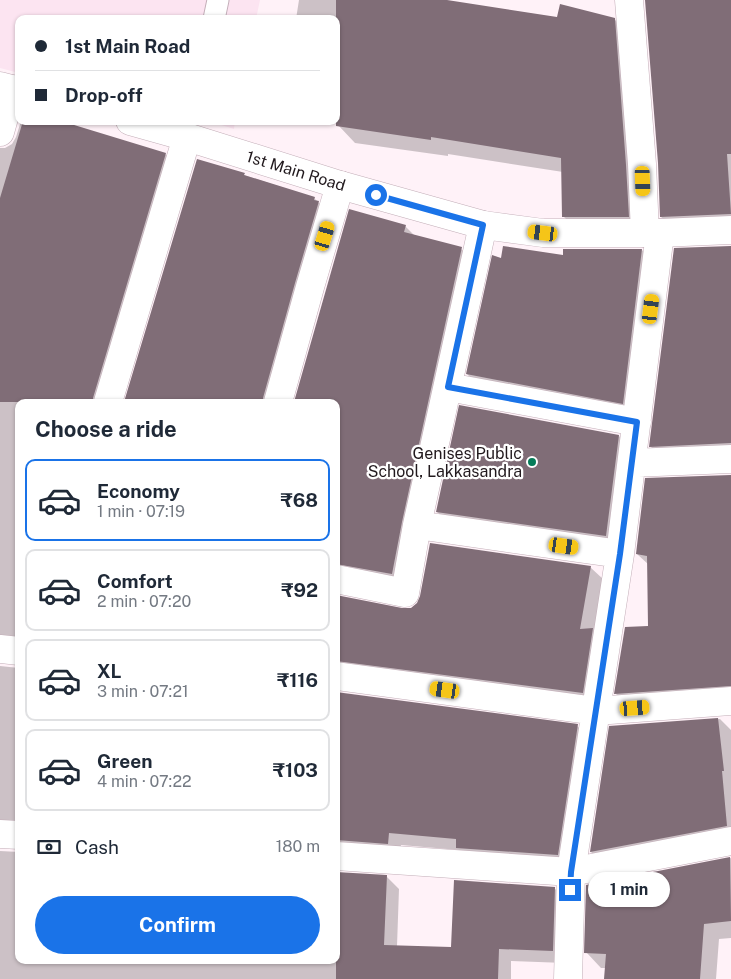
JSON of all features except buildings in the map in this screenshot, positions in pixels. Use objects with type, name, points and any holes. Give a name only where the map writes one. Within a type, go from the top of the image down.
[{"type":"street","points":[[568,979],[571,872],[620,554],[632,463],[653,234],[642,164],[629,0]]},
{"type":"street","points":[[0,132],[10,88]]},
{"type":"street","name":"1st Main Road","points":[[160,125],[190,129],[340,185],[483,225],[543,233],[653,234],[731,230]]},
{"type":"street","points":[[109,399],[190,129]]},
{"type":"street","points":[[279,399],[340,185]]},
{"type":"street","points":[[340,580],[405,593],[417,525],[483,225]]},
{"type":"street","points":[[448,387],[637,422]]},
{"type":"street","points":[[632,463],[731,459]]},
{"type":"street","points":[[417,525],[620,554]]},
{"type":"street","points":[[0,649],[15,651]]},
{"type":"street","points":[[340,677],[596,711],[731,701]]},
{"type":"street","points":[[0,834],[15,835]]},
{"type":"street","points":[[340,856],[571,872],[731,841]]},
{"type":"lane","points":[[215,15],[218,0]]},
{"type":"shaded area","points":[[0,0],[260,0],[257,15],[15,15],[15,72],[0,68]]},
{"type":"shaded area","points":[[222,125],[234,125],[234,129]]},
{"type":"place","name":"Genises Public School, Lakkasandra","points":[[532,462]]},
{"type":"route","points":[[376,195],[483,225],[448,387],[637,422],[620,554],[571,872],[570,890]]}]
